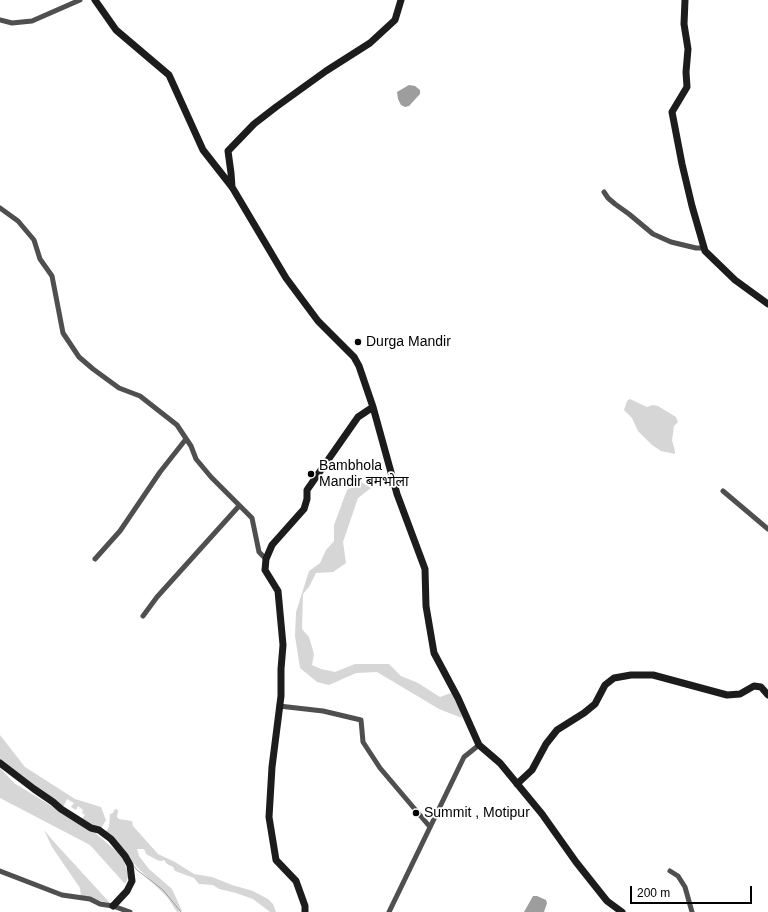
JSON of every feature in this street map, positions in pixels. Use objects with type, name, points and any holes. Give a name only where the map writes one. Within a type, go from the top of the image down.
[{"type":"street","points":[[0,20],[12,23],[32,21],[80,0]]},
{"type":"street","points":[[95,0],[116,30],[169,74],[203,150],[232,187],[286,278],[318,320],[354,357],[359,366],[373,407],[397,494],[425,569],[426,606],[434,653],[458,698],[479,745],[500,763],[542,814],[576,862],[607,901],[622,912]]},
{"type":"street","points":[[232,187],[232,173],[228,151],[254,124],[276,106],[326,70],[370,43],[395,20],[401,0]]},
{"type":"street","points":[[685,0],[684,24],[688,49],[686,72],[687,87],[672,112],[692,206],[705,251],[735,280],[768,304]]},
{"type":"street","points":[[604,192],[615,204],[653,234],[671,242],[696,248],[704,248]]},
{"type":"street","points":[[0,208],[18,222],[34,240],[40,259],[52,276],[63,333],[79,357],[93,370],[119,388],[140,396],[177,425],[191,446],[196,459],[211,477],[252,518],[260,552],[266,559]]},
{"type":"street","points":[[306,912],[296,881],[276,860],[269,817],[272,767],[278,731],[281,696],[283,645],[278,591],[265,570],[266,559],[272,545],[304,509],[307,500],[307,490],[341,440],[358,417],[373,407]]},
{"type":"street","points":[[95,559],[120,531],[160,472],[186,439]]},
{"type":"street","points":[[723,492],[768,529]]},
{"type":"street","points":[[143,616],[157,597],[239,506]]},
{"type":"street","points":[[517,784],[532,770],[546,744],[557,730],[584,713],[595,704],[605,685],[614,678],[631,675],[653,675],[727,695],[740,694],[754,686],[761,687],[768,695]]},
{"type":"street","points":[[279,706],[323,711],[361,720],[362,742],[380,768],[430,827]]},
{"type":"street","points":[[389,912],[464,758],[479,745]]},
{"type":"street","points":[[0,763],[61,809],[112,839],[130,865],[132,881],[127,891],[113,906]]},
{"type":"street","points":[[0,871],[62,895],[90,899],[100,904],[113,906],[130,912]]},
{"type":"street","points":[[670,871],[678,876],[685,887],[691,912]]},
{"type":"shaded area","points":[[409,85],[415,86],[420,90],[420,94],[409,106],[405,107],[401,105],[397,92]]},
{"type":"shaded area","points":[[630,399],[647,407],[653,405],[658,406],[676,417],[678,422],[674,426],[672,440],[675,454],[661,451],[652,445],[638,431],[632,418],[624,410],[627,401]]},
{"type":"shaded area","points":[[361,482],[371,488],[358,498],[343,542],[346,563],[333,572],[316,573],[309,587],[303,594],[302,629],[309,637],[314,654],[312,665],[321,669],[335,672],[355,664],[389,664],[401,676],[418,683],[440,697],[451,693],[457,696],[462,718],[439,709],[377,672],[356,673],[329,685],[317,682],[300,668],[295,636],[296,612],[309,571],[320,563],[326,550],[334,541],[334,525],[347,490]]},
{"type":"shaded area","points":[[0,735],[25,767],[75,799],[101,807],[106,820],[102,827],[87,824],[81,820],[85,815],[82,813],[83,810],[78,806],[76,810],[71,807],[74,803],[67,799],[63,808],[0,761]]},
{"type":"shaded area","points":[[0,768],[14,783],[94,832],[122,856],[129,876],[125,884],[90,845],[0,798]]},
{"type":"shaded area","points":[[115,809],[118,810],[117,817],[119,819],[132,821],[133,826],[158,854],[175,862],[194,874],[212,877],[253,891],[268,899],[273,904],[276,912],[270,912],[253,899],[219,889],[213,885],[199,884],[194,878],[175,871],[173,867],[167,864],[164,860],[157,860],[146,854],[144,849],[137,849],[139,856],[149,869],[172,889],[182,911],[177,912],[168,898],[105,833],[109,827],[110,814],[113,813]]},
{"type":"shaded area","points":[[44,830],[110,903],[81,896],[80,888],[52,847]]},
{"type":"shaded area","points":[[533,896],[546,900],[547,903],[544,912],[524,912]]},
{"type":"waterway","points":[[133,865],[137,870],[163,890],[181,912]]},
{"type":"place","name":"Durga Mandir","points":[[358,342]]},
{"type":"place","name":"Bambhola Mandir बमभोला","points":[[311,474]]},
{"type":"place","name":"Summit , Motipur","points":[[416,813]]}]
